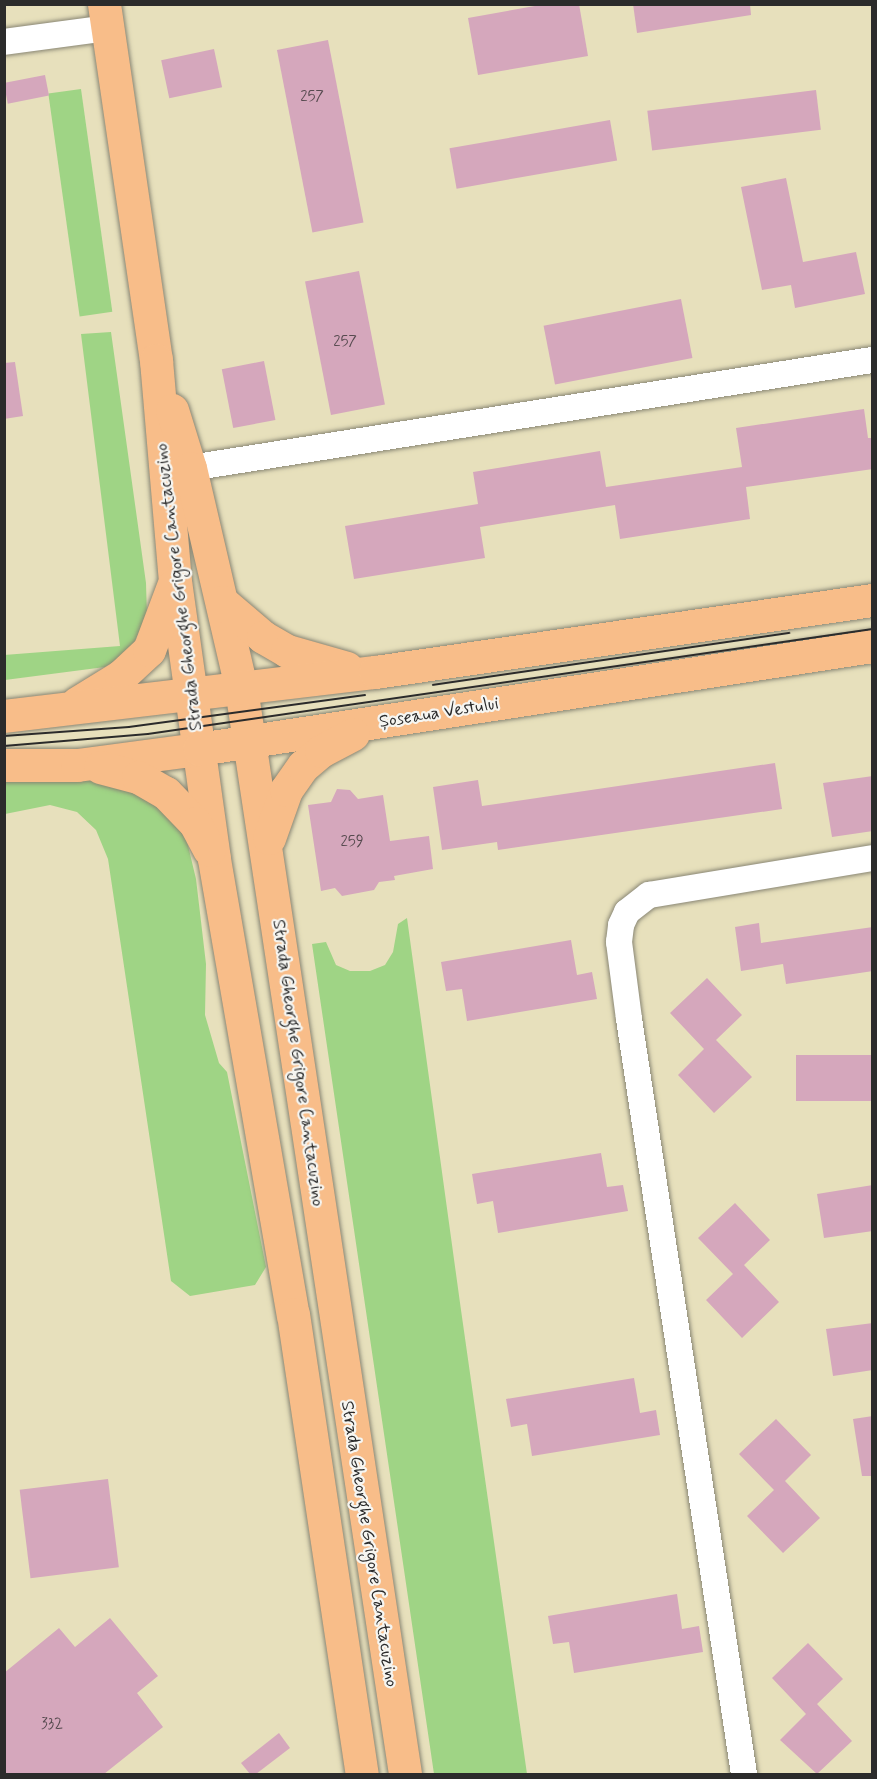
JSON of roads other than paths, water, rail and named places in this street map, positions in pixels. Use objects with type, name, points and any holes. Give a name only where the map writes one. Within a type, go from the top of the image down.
[{"type":"main road","name":"Strada Gheorghe Grigore Cantacuzino","points":[[105,16],[156,360],[175,581],[214,859],[293,1314],[362,1774]]},
{"type":"main road","name":"Strada Gheorghe Grigore Cantacuzino","points":[[156,360],[190,468],[241,688],[268,845],[336,1329],[405,1774]]},
{"type":"main road","points":[[61,710],[100,692],[148,650],[175,581]]},
{"type":"main road","points":[[4,716],[375,672],[873,600]]},
{"type":"main road","points":[[222,602],[256,632],[287,651],[330,666],[375,672]]},
{"type":"main road","name":"Șoseaua Vestului","points":[[4,765],[77,765],[199,749],[873,646]]},
{"type":"main road","points":[[268,845],[286,790],[303,766],[338,741],[380,723]]},
{"type":"main road","points":[[77,765],[108,768],[138,777],[166,793],[195,822],[214,859]]},
{"type":"street","points":[[4,42],[105,16]]},
{"type":"street","points":[[190,468],[873,360]]},
{"type":"street","points":[[744,1774],[629,1020],[619,942],[621,925],[627,912],[649,895],[873,858]]},
{"type":"tram line","points":[[4,746],[148,734],[872,629]]},
{"type":"tram line","points":[[433,685],[789,633]]},
{"type":"tram line","points":[[4,736],[129,727],[365,695]]}]
